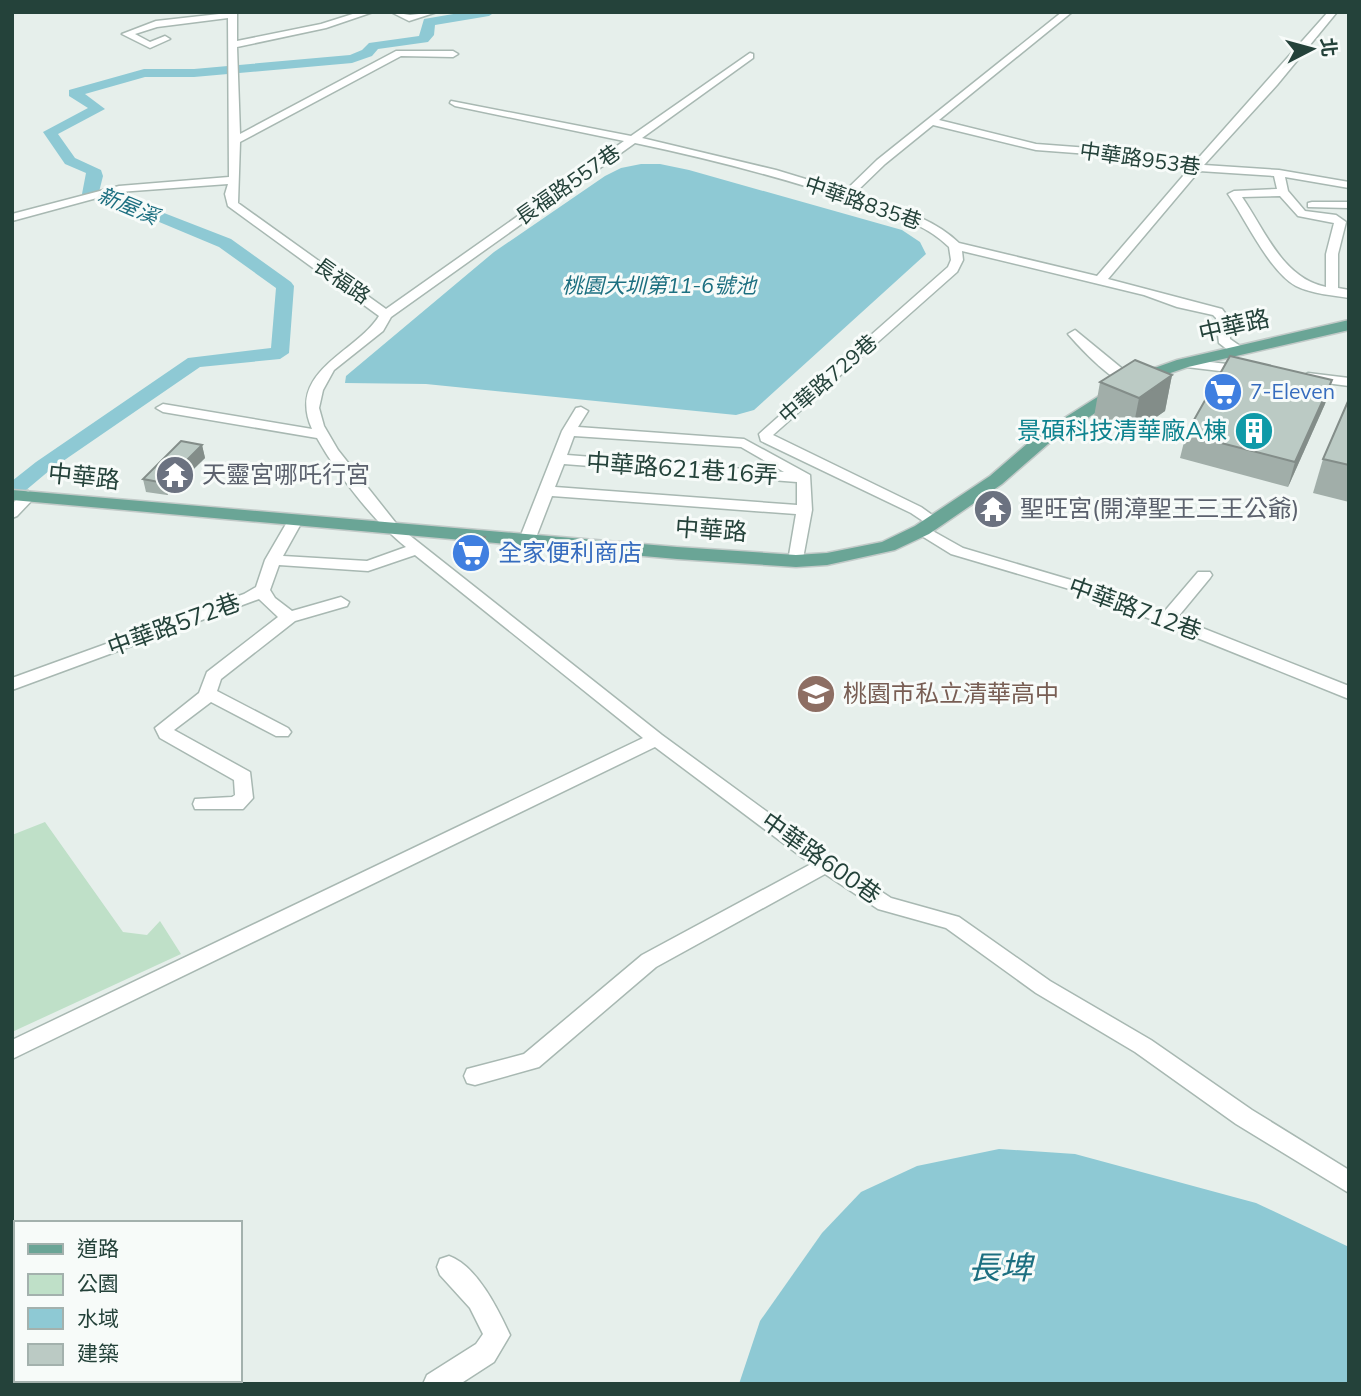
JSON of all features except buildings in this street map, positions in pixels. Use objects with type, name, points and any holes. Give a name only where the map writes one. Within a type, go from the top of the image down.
[{"type":"main road","name":"中華路","points":[[18,500],[796,561],[827,559],[888,546],[928,526],[996,480],[1042,440],[1131,383],[1183,363],[1349,325]]},
{"type":"street","points":[[233,45],[323,26],[369,12]]},
{"type":"street","points":[[395,12],[409,18],[433,12]]},
{"type":"street","points":[[847,195],[881,162],[1068,12]]},
{"type":"street","points":[[1100,281],[1333,12]]},
{"type":"street","points":[[164,39],[150,45],[127,34],[156,24],[232,14]]},
{"type":"street","name":"長福路","points":[[232,14],[235,175],[232,180],[232,204],[386,315],[378,328],[329,369],[316,390],[312,408],[332,452],[394,530]]},
{"type":"street","points":[[234,141],[399,53],[453,54]]},
{"type":"street","name":"長福路557巷","points":[[386,315],[750,56]]},
{"type":"street","name":"中華路835巷","points":[[455,103],[755,167],[847,195],[928,225],[955,246],[1217,312],[1222,317],[1224,340],[1238,351]]},
{"type":"street","name":"中華路953巷","points":[[933,122],[1035,147],[1129,154],[1228,172],[1279,173],[1349,185]]},
{"type":"street","points":[[1279,173],[1283,192],[1298,210],[1332,217],[1340,222],[1332,254],[1332,292]]},
{"type":"street","points":[[12,218],[136,186],[232,180]]},
{"type":"street","points":[[1283,192],[1234,194],[1253,220],[1261,238],[1298,282],[1349,294]]},
{"type":"street","points":[[1298,210],[1349,205]]},
{"type":"street","name":"中華路729巷","points":[[928,526],[916,510],[766,438],[766,434],[953,269],[957,260],[955,246]]},
{"type":"street","points":[[1075,334],[1101,360],[1131,383]]},
{"type":"street","points":[[1183,363],[1266,372]]},
{"type":"street","points":[[1293,375],[1349,382]]},
{"type":"street","points":[[163,408],[322,435]]},
{"type":"street","points":[[527,540],[569,431],[581,411]]},
{"type":"street","points":[[569,431],[744,443],[805,478],[804,510],[796,561]]},
{"type":"street","name":"中華路621巷16弄","points":[[559,459],[805,478]]},
{"type":"street","points":[[548,491],[804,510]]},
{"type":"street","name":"中華路572巷","points":[[12,684],[250,598],[262,590],[273,560],[295,520]]},
{"type":"street","name":"中華路712巷","points":[[928,526],[957,551],[1099,593],[1349,693]]},
{"type":"street","name":"中華路600巷","points":[[394,530],[656,739],[826,865],[885,904],[952,922],[1043,988],[1143,1046],[1244,1117],[1349,1183]]},
{"type":"street","points":[[273,560],[368,566],[416,549]]},
{"type":"street","points":[[1166,620],[1204,575]]},
{"type":"street","points":[[262,590],[268,601],[289,617]]},
{"type":"street","points":[[202,804],[236,804],[244,797],[243,776],[166,734],[164,728],[202,701],[208,693],[213,676],[289,617],[341,602]]},
{"type":"street","points":[[208,693],[282,732]]},
{"type":"street","points":[[12,1051],[656,739]]},
{"type":"street","points":[[475,1076],[531,1061],[649,961],[826,865]]},
{"type":"street","points":[[436,1384],[485,1353],[497,1335],[479,1300],[449,1267]]},
{"type":"green space","points":[[45,822],[123,932],[147,935],[160,921],[181,954],[12,1032],[12,835]]},
{"type":"water","name":"桃園大圳第11-6號池","points":[[660,164],[689,170],[902,230],[920,242],[926,254],[754,410],[736,415],[426,384],[345,383],[346,376],[494,252],[605,176],[621,168]]},
{"type":"water","name":"長埤","points":[[999,1149],[1075,1154],[1256,1203],[1349,1247],[1349,1384],[739,1384],[760,1321],[822,1233],[861,1192],[917,1166]]},
{"type":"waterway","name":"新屋溪","points":[[12,492],[43,466],[195,362],[280,353],[285,286],[225,243],[158,216],[90,194],[95,176],[93,170],[70,161],[50,132],[98,109],[74,93],[144,73],[194,73],[352,59],[367,53],[374,46],[423,39],[427,35],[429,22],[489,12]]},
{"type":"place","name":"7-Eleven","points":[[1223,392]]},
{"type":"place","name":"景碩科技清華廠A棟","points":[[1254,431]]},
{"type":"place","name":"天靈宮哪吒行宮","points":[[175,475]]},
{"type":"place","name":"聖旺宮(開漳聖王三王公爺)","points":[[993,509]]},
{"type":"place","name":"全家便利商店","points":[[471,553]]},
{"type":"place","name":"桃園市私立清華高中","points":[[816,694]]}]
